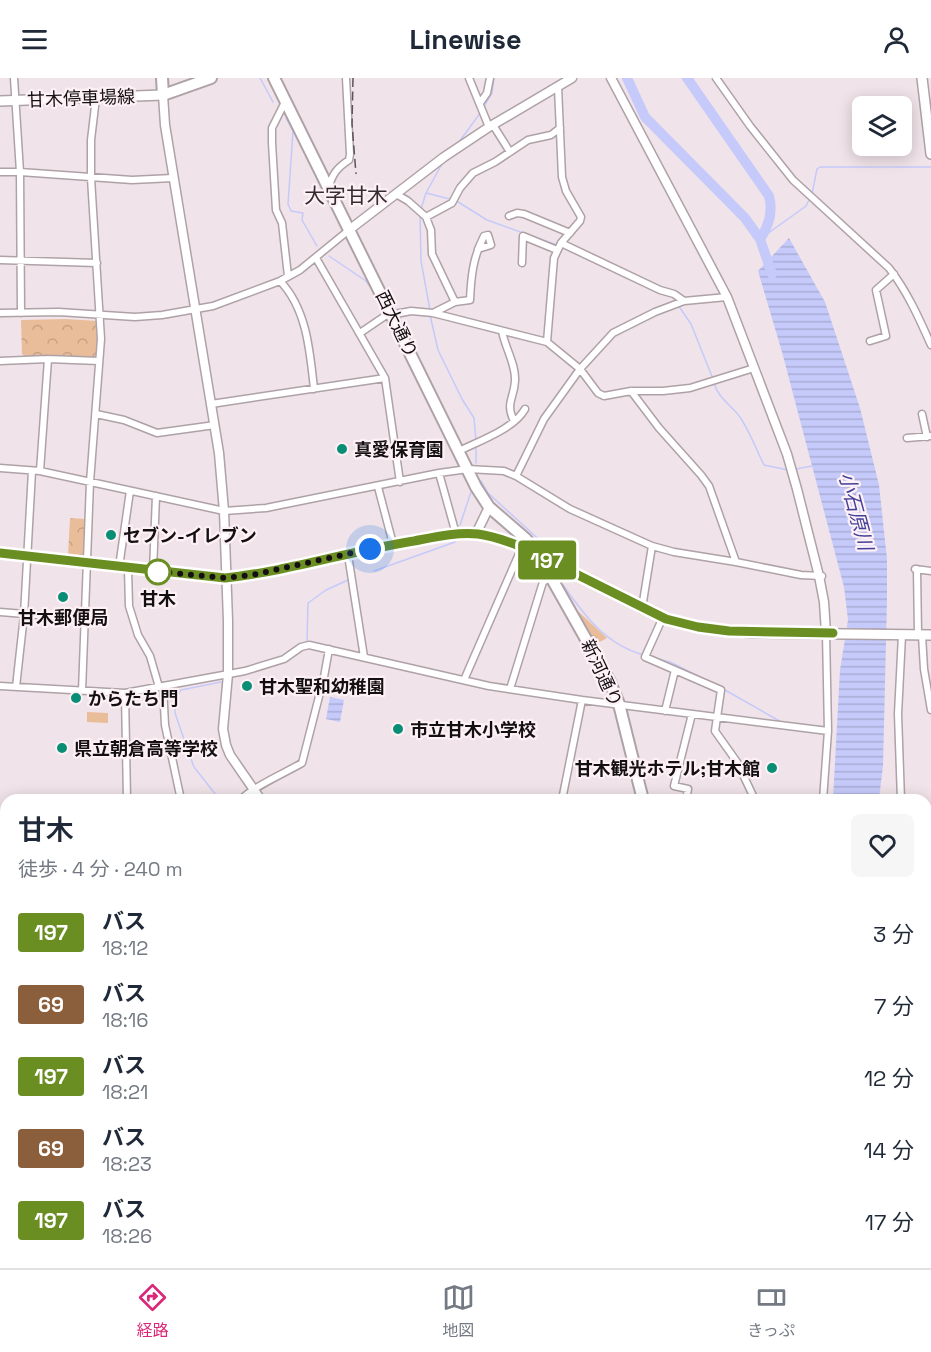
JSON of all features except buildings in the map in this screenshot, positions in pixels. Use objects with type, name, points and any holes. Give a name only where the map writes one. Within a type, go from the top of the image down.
[{"type":"highway","points":[[162,78],[163,95],[211,78]]},
{"type":"highway","name":"西大通り","points":[[274,78],[489,507],[526,539],[539,556]]},
{"type":"highway","name":"新河通り","points":[[539,556],[609,680],[619,704],[642,794]]},
{"type":"main road","points":[[922,78],[931,154]]},
{"type":"main road","name":"甘木停車場線","points":[[0,101],[163,95]]},
{"type":"main road","points":[[0,553],[225,578],[252,575],[393,544],[456,534],[476,534],[497,537],[522,547],[642,608],[698,627],[729,631],[924,635]]},
{"type":"street","points":[[14,78],[20,172],[21,313]]},
{"type":"street","points":[[329,188],[334,173],[349,160],[350,154],[346,78]]},
{"type":"street","points":[[469,78],[484,114],[510,152]]},
{"type":"street","points":[[480,103],[487,93],[490,78]]},
{"type":"street","points":[[0,313],[58,312],[135,317],[213,306],[280,281],[316,258],[444,157],[572,78]]},
{"type":"street","points":[[610,78],[727,297],[787,454],[821,576],[829,633],[828,731],[823,794]]},
{"type":"street","points":[[716,78],[793,180],[894,274],[915,309],[931,345]]},
{"type":"street","points":[[548,342],[557,250],[581,217],[566,190],[562,177],[558,87]]},
{"type":"street","points":[[163,95],[173,178],[215,425],[224,511],[228,674],[223,729],[230,755],[257,794]]},
{"type":"street","points":[[82,691],[90,482],[99,361],[100,316],[91,178],[91,140],[96,98]]},
{"type":"street","points":[[286,101],[272,128],[272,143],[276,210],[282,223],[288,276]]},
{"type":"street","points":[[426,218],[452,203],[460,188],[473,173],[528,140],[551,135],[560,128]]},
{"type":"street","points":[[0,172],[132,180],[173,178]]},
{"type":"street","points":[[396,194],[408,201],[426,218],[431,230],[432,254],[455,302]]},
{"type":"street","points":[[509,216],[517,213],[524,214],[570,233]]},
{"type":"street","points":[[522,262],[523,236],[557,250]]},
{"type":"street","points":[[561,243],[660,290],[674,294],[684,301]]},
{"type":"street","points":[[431,313],[455,302],[470,300],[473,262],[478,249]]},
{"type":"street","points":[[316,258],[385,378],[400,482]]},
{"type":"street","points":[[0,260],[97,263]]},
{"type":"street","points":[[870,341],[886,336],[876,290],[894,274]]},
{"type":"street","points":[[280,281],[292,294],[301,313],[314,389]]},
{"type":"street","points":[[516,476],[544,419],[580,369],[613,333],[655,312],[684,301],[727,297]]},
{"type":"street","points":[[360,333],[385,316],[411,311],[431,313],[548,342],[580,369],[598,393],[604,396],[631,391],[690,388],[754,368]]},
{"type":"street","points":[[502,331],[515,372],[509,405],[514,421]]},
{"type":"street","points":[[0,361],[48,359],[99,361]]},
{"type":"street","points":[[40,471],[48,359]]},
{"type":"street","points":[[211,404],[385,378]]},
{"type":"street","points":[[631,391],[659,428],[709,486],[736,562]]},
{"type":"street","points":[[459,451],[514,421],[525,409]]},
{"type":"street","points":[[96,414],[124,420],[157,433],[215,425]]},
{"type":"street","points":[[907,438],[929,436],[922,414]]},
{"type":"street","points":[[0,468],[40,471],[224,511],[266,508],[439,473],[468,469],[496,469],[516,476],[570,509],[652,546],[801,575],[821,576]]},
{"type":"street","points":[[16,687],[24,615],[32,471]]},
{"type":"street","points":[[439,473],[456,534]]},
{"type":"street","points":[[378,486],[393,544]]},
{"type":"street","points":[[130,490],[124,568],[129,606],[138,634],[150,656],[161,686],[165,725],[180,794]]},
{"type":"street","points":[[153,571],[156,496]]},
{"type":"street","points":[[476,534],[489,507]]},
{"type":"street","points":[[642,608],[652,546]]},
{"type":"street","points":[[464,680],[522,547]]},
{"type":"street","points":[[348,555],[364,657]]},
{"type":"street","points":[[931,571],[916,569],[924,635],[924,669],[931,710]]},
{"type":"street","points":[[510,689],[543,582],[551,577]]},
{"type":"street","points":[[0,612],[86,619]]},
{"type":"street","points":[[663,617],[646,654],[675,670],[721,690],[715,731],[738,762],[752,794]]},
{"type":"street","points":[[900,635],[898,714],[901,794]]},
{"type":"street","points":[[0,686],[125,693],[245,671],[284,659],[301,647],[309,645],[510,689],[828,731]]},
{"type":"street","points":[[247,794],[302,763],[329,649]]},
{"type":"street","points":[[665,711],[675,670]]},
{"type":"street","points":[[125,693],[127,794]]},
{"type":"street","points":[[563,794],[582,700]]},
{"type":"street","points":[[687,794],[688,789],[674,786],[692,714]]},
{"type":"green space","points":[[21,320],[98,321],[97,356],[95,358],[27,358],[22,354]]},
{"type":"green space","points":[[70,518],[86,519],[85,557],[68,555]]},
{"type":"green space","points":[[579,612],[607,638],[596,644],[578,614]]},
{"type":"green space","points":[[87,712],[108,713],[108,723],[87,722]]},
{"type":"water","points":[[789,238],[825,302],[860,408],[879,485],[887,559],[883,766],[880,794],[833,794],[840,670],[848,620],[844,587],[782,352],[758,271]]},
{"type":"water","points":[[330,697],[344,700],[340,722],[326,719]]},
{"type":"waterway","points":[[260,78],[273,102]]},
{"type":"waterway","points":[[483,108],[492,93],[494,78]]},
{"type":"waterway","name":"小石原川","points":[[627,78],[645,117],[745,218],[760,239],[772,274]]},
{"type":"waterway","name":"小石原川","points":[[687,78],[769,196],[771,207],[769,218],[760,239]]},
{"type":"waterway","points":[[459,142],[481,112]]},
{"type":"waterway","points":[[286,118],[293,131],[288,204],[291,211],[303,213],[302,220],[317,246]]},
{"type":"waterway","points":[[421,209],[426,193],[443,162]]},
{"type":"waterway","points":[[812,194],[817,169],[820,167],[931,167]]},
{"type":"waterway","points":[[426,193],[450,199]]},
{"type":"waterway","points":[[760,239],[806,206],[810,198]]},
{"type":"waterway","points":[[455,200],[487,220],[557,245]]},
{"type":"waterway","points":[[420,214],[421,261],[430,310]]},
{"type":"waterway","points":[[329,256],[366,281],[375,293]]},
{"type":"waterway","points":[[678,305],[691,324],[713,379]]},
{"type":"waterway","points":[[398,309],[405,309]]},
{"type":"waterway","points":[[430,315],[438,350],[474,418],[476,441]]},
{"type":"waterway","points":[[714,383],[719,393],[744,423],[764,465],[788,470]]},
{"type":"waterway","points":[[476,446],[476,463]]},
{"type":"waterway","points":[[796,469],[812,466]]},
{"type":"waterway","points":[[481,481],[488,493],[558,557]]},
{"type":"waterway","points":[[460,525],[471,492]]},
{"type":"waterway","points":[[374,571],[455,542]]},
{"type":"waterway","points":[[307,641],[308,603],[326,590],[348,580]]},
{"type":"waterway","points":[[563,585],[597,628],[618,644],[644,655]]},
{"type":"waterway","points":[[651,657],[670,662],[704,679]]},
{"type":"waterway","points":[[215,794],[194,767],[175,713],[175,700],[181,690],[221,682]]},
{"type":"waterway","points":[[725,690],[783,723]]},
{"type":"waterway","points":[[803,725],[825,727]]},
{"type":"railway","points":[[353,78],[352,124],[356,174]]},
{"type":"bus line","name":"197","points":[[0,553],[225,578],[252,575],[393,544],[456,534],[476,534],[497,537],[522,547],[666,619],[698,627],[729,631],[833,633]]},
{"type":"place","name":"真愛保育園","points":[[342,449]]},
{"type":"place","name":"セブン-イレブン","points":[[111,535]]},
{"type":"place","name":"甘木","points":[[158,572]]},
{"type":"place","name":"甘木郵便局","points":[[63,597]]},
{"type":"place","name":"甘木聖和幼稚園","points":[[247,686]]},
{"type":"place","name":"からたち門","points":[[76,698]]},
{"type":"place","name":"市立甘木小学校","points":[[398,729]]},
{"type":"place","name":"県立朝倉高等学校","points":[[62,748]]},
{"type":"place","name":"甘木観光ホテル;甘木館","points":[[772,768]]},
{"type":"district","name":"大字甘木","points":[[346,195]]},
{"type":"route","points":[[158,572],[153,571],[225,578],[252,575],[370,549]]}]
